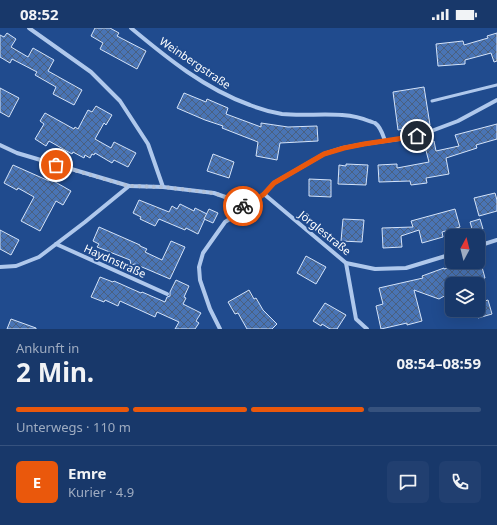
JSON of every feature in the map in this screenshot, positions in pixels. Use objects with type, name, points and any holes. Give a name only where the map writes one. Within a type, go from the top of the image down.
[{"type":"street","points":[[29,28],[91,72],[120,101],[148,144],[163,187]]},
{"type":"street","name":"Weinbergstraße","points":[[131,28],[167,58],[214,89],[238,100],[260,109],[282,114],[352,116],[364,119],[375,123],[381,130],[385,141]]},
{"type":"street","points":[[235,208],[249,205],[264,194],[274,183],[324,154],[344,148],[426,133],[458,121],[497,100]]},
{"type":"street","points":[[0,145],[17,153],[129,186],[163,187],[214,193],[228,198],[235,208],[233,217],[225,222],[203,253],[199,267],[200,280],[210,309],[220,329]]},
{"type":"street","points":[[0,267],[16,266],[39,257],[129,186]]},
{"type":"street","name":"Jörglestraße","points":[[264,194],[346,263],[375,269],[406,268],[445,256]]},
{"type":"street","points":[[485,244],[497,240]]},
{"type":"street","name":"Haydnstraße","points":[[56,244],[167,294]]},
{"type":"street","points":[[346,263],[356,319],[367,329]]},
{"type":"lane","points":[[432,101],[497,85]]},
{"type":"building","points":[[95,28],[110,28],[119,33],[117,36],[146,51],[137,69],[100,49],[103,43],[91,36]]},
{"type":"building","points":[[7,33],[16,39],[11,47],[28,57],[33,48],[54,60],[48,71],[82,90],[74,105],[53,94],[56,87],[35,75],[37,72],[12,59],[10,63],[0,57],[0,35],[4,37]]},
{"type":"building","points":[[497,33],[497,61],[494,62],[491,53],[465,60],[465,64],[438,66],[436,44],[463,41],[464,45],[488,38],[487,36]]},
{"type":"building","points":[[424,87],[430,125],[398,130],[393,92]]},
{"type":"building","points":[[0,88],[19,98],[9,117],[0,112]]},
{"type":"building","points":[[184,93],[206,102],[207,99],[228,108],[226,114],[261,127],[261,123],[288,127],[317,126],[318,141],[280,143],[277,160],[256,156],[258,142],[222,128],[223,126],[177,108]]},
{"type":"building","points":[[96,106],[112,115],[106,125],[104,123],[95,139],[111,148],[114,142],[136,153],[128,167],[114,160],[112,163],[95,153],[94,155],[92,154],[90,158],[85,155],[84,158],[73,152],[72,154],[49,141],[46,146],[35,139],[44,124],[40,121],[45,113],[74,129],[75,127],[78,129],[88,110],[92,112]]},
{"type":"building","points":[[497,124],[497,139],[476,145],[477,148],[446,158],[449,174],[426,178],[427,183],[411,185],[410,181],[379,182],[378,165],[397,164],[397,168],[429,162],[424,143],[434,141],[436,151],[459,146],[455,135]]},
{"type":"building","points":[[213,154],[234,162],[229,178],[207,171]]},
{"type":"building","points":[[346,164],[368,165],[366,185],[338,184],[339,165],[346,166]]},
{"type":"building","points":[[13,165],[49,181],[50,179],[71,191],[63,205],[56,201],[40,231],[21,221],[34,197],[18,188],[17,190],[4,183]]},
{"type":"building","points":[[309,179],[331,180],[331,197],[309,196]]},
{"type":"building","points":[[495,193],[497,200],[497,211],[479,216],[474,198]]},
{"type":"building","points":[[139,200],[169,212],[172,206],[177,209],[180,204],[194,211],[195,208],[207,214],[198,234],[186,228],[185,230],[159,219],[155,226],[140,219],[141,217],[133,213]]},
{"type":"building","points":[[209,209],[218,213],[213,223],[204,219]]},
{"type":"building","points":[[455,209],[460,227],[445,229],[445,231],[442,232],[443,237],[422,243],[419,230],[401,236],[402,247],[383,248],[382,228],[413,227],[411,221]]},
{"type":"building","points":[[343,219],[364,220],[362,242],[341,241]]},
{"type":"building","points":[[480,219],[483,229],[472,229],[470,222]]},
{"type":"building","points":[[99,227],[140,245],[147,249],[145,252],[162,260],[171,241],[185,247],[170,279],[135,264],[131,265],[130,260],[97,247],[99,244],[93,241]]},
{"type":"building","points":[[0,230],[19,240],[11,255],[0,249]]},
{"type":"building","points":[[306,256],[326,267],[316,284],[297,273]]},
{"type":"building","points":[[444,269],[482,269],[485,277],[445,277],[445,296],[439,299],[414,290],[422,321],[381,329],[376,306],[383,304],[379,288],[423,278],[422,276]]},
{"type":"building","points":[[100,277],[113,282],[114,281],[165,302],[167,297],[170,296],[170,292],[176,280],[189,286],[184,297],[186,298],[183,304],[201,313],[196,321],[199,323],[195,329],[175,329],[179,322],[157,312],[155,317],[120,301],[118,306],[105,300],[104,302],[91,297]]},
{"type":"building","points":[[249,290],[263,310],[277,324],[272,329],[247,329],[238,313],[235,314],[228,302]]},
{"type":"building","points":[[488,300],[492,314],[485,316],[485,301]]},
{"type":"building","points":[[325,303],[346,315],[337,329],[330,329],[322,324],[321,326],[313,321]]},
{"type":"building","points":[[11,319],[36,328],[36,329],[7,329]]},
{"type":"way so far","points":[[56,165],[129,186],[163,187],[214,193],[228,198],[235,208],[243,206]]},
{"type":"route","points":[[243,206],[249,205],[264,194],[274,183],[324,154],[364,144],[417,136]]}]
